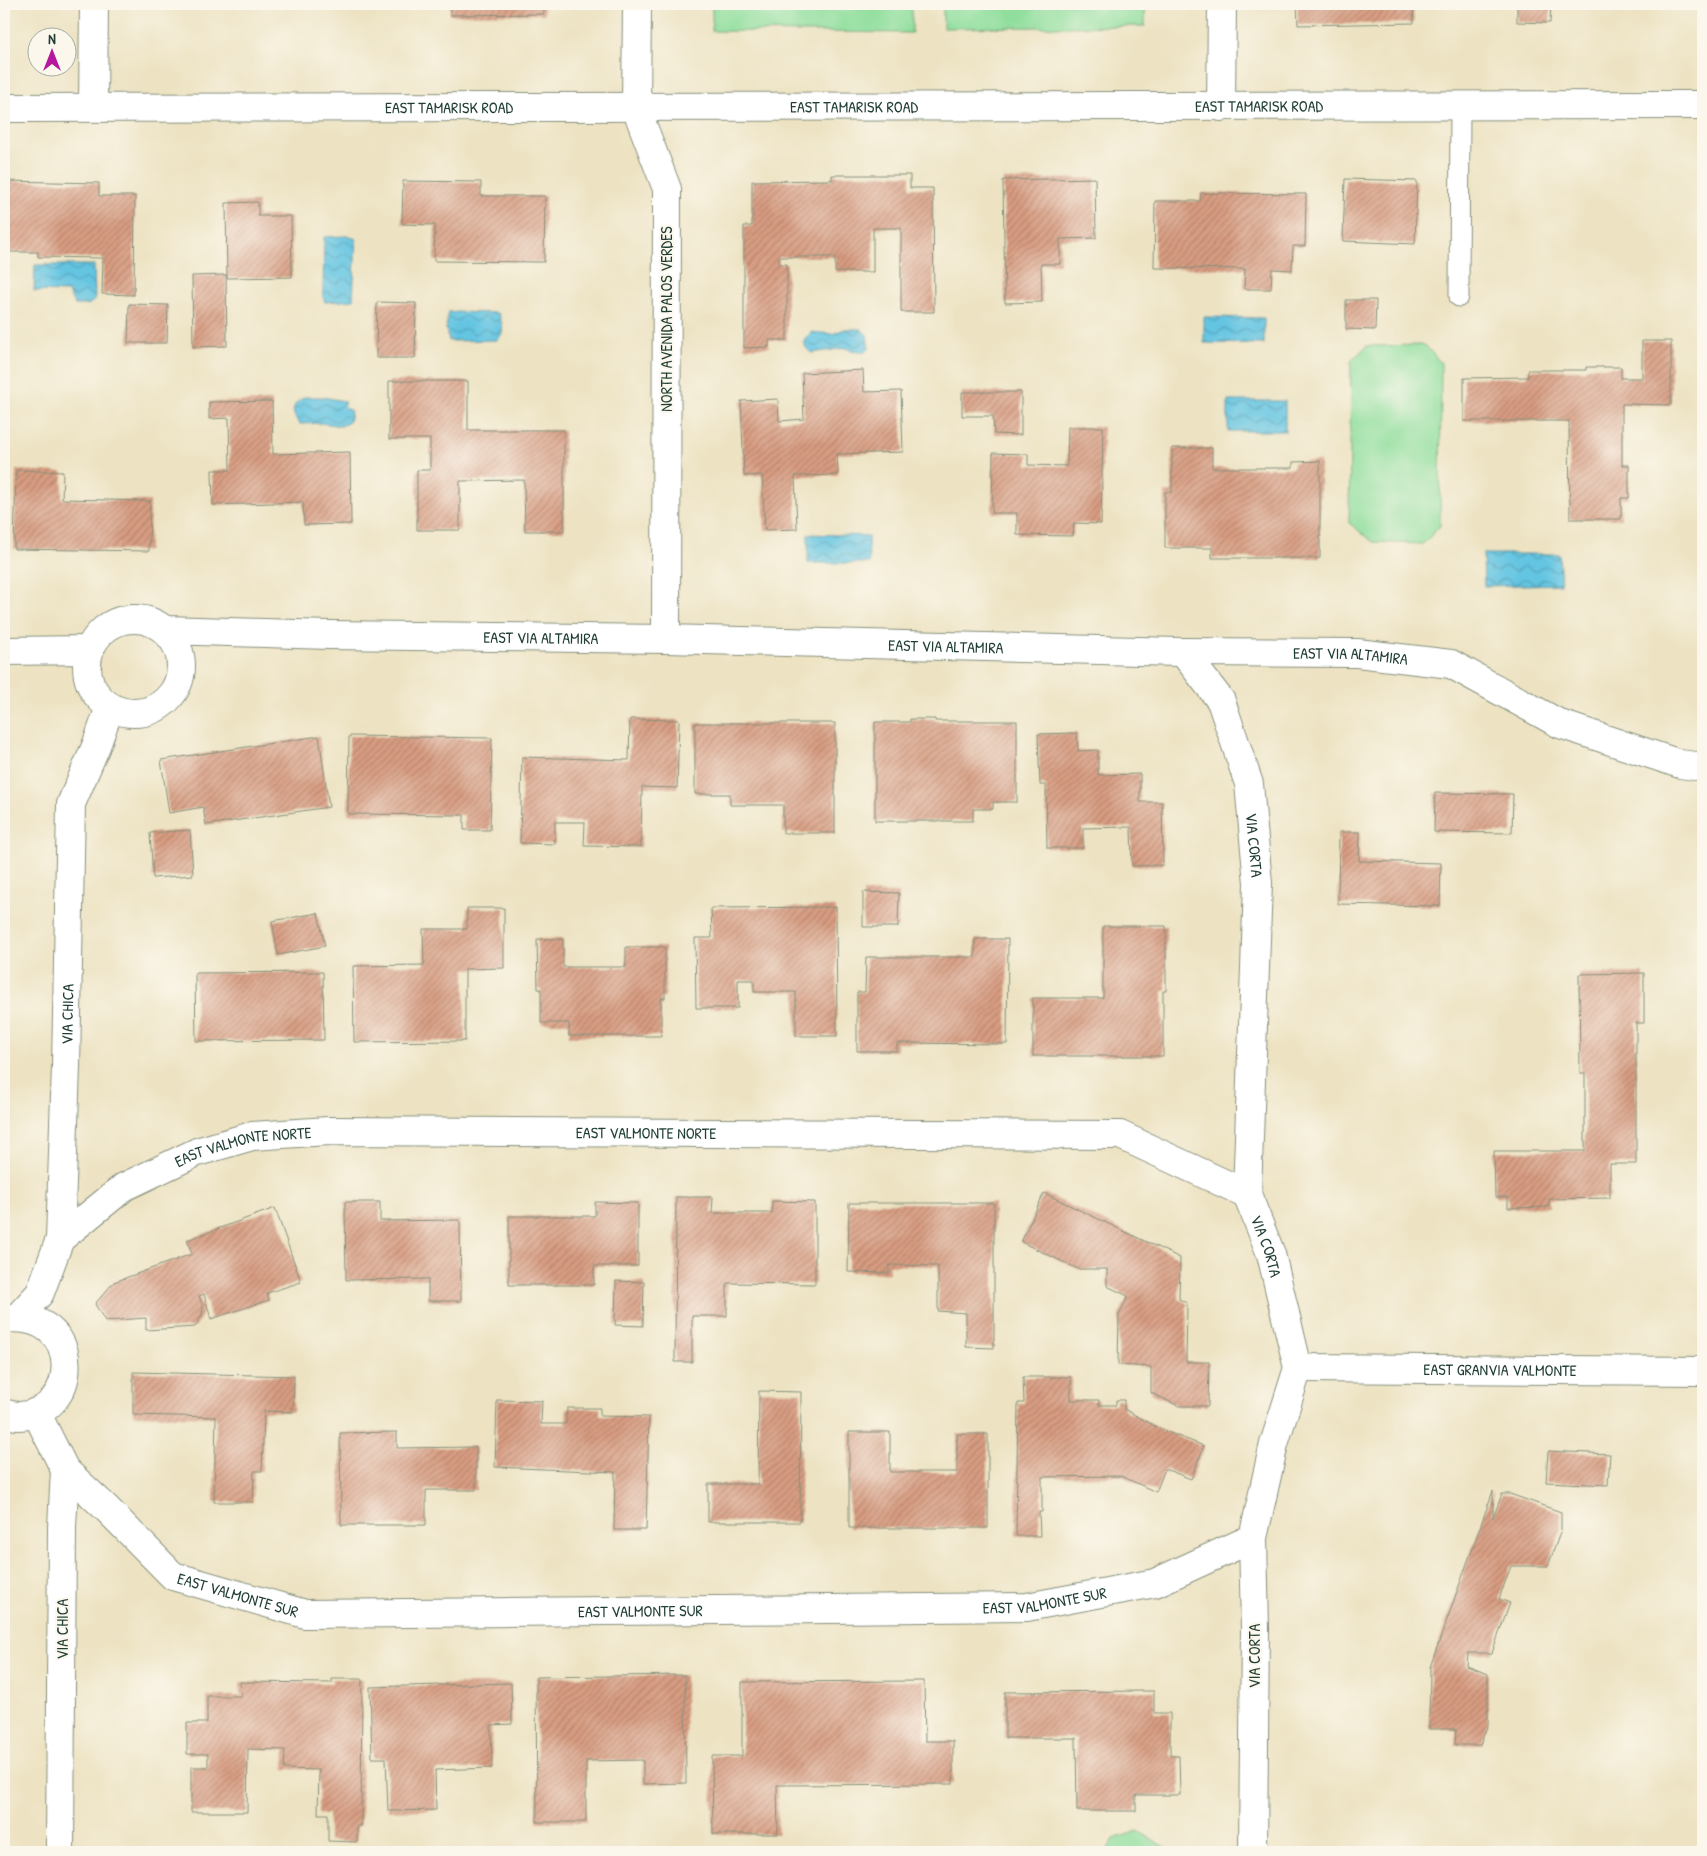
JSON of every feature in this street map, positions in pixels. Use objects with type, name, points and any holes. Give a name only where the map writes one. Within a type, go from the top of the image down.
[{"type":"street","points":[[93,107],[94,4]]},
{"type":"street","name":"NORTH AVENIDA PALOS VERDES","points":[[637,4],[636,108],[667,190],[666,639]]},
{"type":"street","points":[[1221,107],[1222,4]]},
{"type":"street","name":"EAST TAMARISK ROAD","points":[[4,108],[1703,106]]},
{"type":"street","name":"EAST VIA ALTAMIRA","points":[[89,650],[97,637],[108,626],[122,620],[137,619],[152,622],[165,630],[329,635],[666,639],[1183,652],[1356,653],[1451,664],[1560,724],[1680,764],[1703,766]]},
{"type":"street","points":[[4,651],[89,650],[86,666],[89,682],[97,696],[110,707],[125,713],[141,713],[156,708],[169,699],[178,686],[182,672],[181,656],[175,642],[165,630]]},
{"type":"street","name":"VIA CORTA","points":[[1183,652],[1221,701],[1250,784],[1258,883],[1247,1194],[1271,1254],[1298,1368],[1274,1444],[1253,1538],[1255,1629],[1253,1852]]},
{"type":"street","name":"VIA CHICA","points":[[11,1318],[40,1293],[60,1239],[71,804],[96,746],[110,707]]},
{"type":"street","name":"EAST VALMONTE NORTE","points":[[60,1239],[124,1187],[197,1152],[252,1136],[328,1131],[1120,1135],[1247,1194]]},
{"type":"street","name":"VIA CHICA","points":[[11,1318],[35,1320],[49,1329],[60,1342],[66,1357],[66,1374],[61,1390],[50,1403],[36,1412],[65,1470],[62,1527],[60,1852]]},
{"type":"street","name":"EAST GRANVIA VALMONTE","points":[[1298,1368],[1703,1371]]},
{"type":"street","points":[[4,1414],[20,1416],[36,1412]]},
{"type":"street","name":"EAST VALMONTE SUR","points":[[65,1470],[107,1508],[173,1576],[305,1614],[1027,1607],[1155,1583],[1253,1538]]},
{"type":"lane","points":[[1460,106],[1460,297]]},
{"type":"green space","points":[[712,4],[912,4],[912,33],[712,31]]},
{"type":"green space","points":[[943,4],[1145,4],[1145,26],[943,28]]},
{"type":"green space","points":[[1425,345],[1441,363],[1440,526],[1423,544],[1373,542],[1349,523],[1351,361],[1367,346]]},
{"type":"green space","points":[[1138,1831],[1174,1852],[1106,1852],[1114,1839]]},
{"type":"water","points":[[347,236],[356,239],[353,300],[325,302],[323,297],[324,237]]},
{"type":"water","points":[[35,265],[94,265],[95,300],[88,305],[75,305],[68,292],[34,291]]},
{"type":"water","points":[[448,312],[498,313],[502,324],[502,334],[497,340],[449,341],[446,329]]},
{"type":"water","points":[[1204,317],[1264,318],[1264,344],[1204,343]]},
{"type":"water","points":[[845,329],[861,329],[867,335],[869,349],[858,352],[846,348],[811,353],[806,348],[804,341],[811,332],[832,334]]},
{"type":"water","points":[[305,397],[323,397],[344,401],[345,408],[351,411],[349,422],[341,426],[322,423],[300,424],[293,412],[297,403]]},
{"type":"water","points":[[1228,401],[1285,401],[1285,431],[1228,431]]},
{"type":"water","points":[[808,534],[868,536],[869,563],[808,563]]},
{"type":"water","points":[[1483,554],[1559,554],[1561,584],[1484,586]]},
{"type":"building","points":[[450,4],[544,4],[544,14],[450,15]]},
{"type":"building","points":[[1297,4],[1413,4],[1414,23],[1298,25]]},
{"type":"building","points":[[1517,4],[1551,4],[1550,23],[1517,22]]},
{"type":"building","points":[[832,175],[910,175],[910,188],[933,188],[934,312],[901,312],[901,228],[873,228],[873,272],[835,272],[835,257],[779,257],[779,264],[787,264],[787,340],[769,340],[769,347],[744,348],[744,226],[752,226],[752,181],[832,180]]},
{"type":"building","points":[[1095,178],[1096,238],[1060,239],[1060,264],[1041,264],[1042,302],[1005,303],[1003,180]]},
{"type":"building","points":[[1345,179],[1417,181],[1415,244],[1343,241]]},
{"type":"building","points":[[5,181],[99,183],[99,196],[135,196],[134,295],[102,294],[103,258],[38,257],[38,252],[4,252]]},
{"type":"building","points":[[403,181],[481,182],[481,196],[545,196],[544,262],[434,261],[435,225],[402,224]]},
{"type":"building","points":[[1201,193],[1306,194],[1305,246],[1293,246],[1292,270],[1272,269],[1271,289],[1244,289],[1245,269],[1154,268],[1155,201],[1200,201]]},
{"type":"building","points":[[258,202],[258,216],[291,216],[292,277],[227,278],[226,203]]},
{"type":"building","points":[[226,275],[227,346],[193,347],[192,276]]},
{"type":"building","points":[[1346,300],[1376,300],[1375,330],[1346,329]]},
{"type":"building","points":[[377,302],[416,303],[415,358],[376,358]]},
{"type":"building","points":[[129,304],[168,305],[167,343],[128,343]]},
{"type":"building","points":[[1642,341],[1671,341],[1671,405],[1622,404],[1622,465],[1629,465],[1629,498],[1621,498],[1621,519],[1570,519],[1569,421],[1464,421],[1464,378],[1528,377],[1528,370],[1586,370],[1586,367],[1621,367],[1621,378],[1642,378]]},
{"type":"building","points":[[863,370],[864,392],[901,391],[903,452],[837,454],[838,475],[795,476],[797,529],[765,530],[762,475],[744,476],[741,401],[778,399],[779,421],[804,419],[802,373]]},
{"type":"building","points":[[389,381],[468,381],[468,430],[564,430],[564,531],[525,531],[524,480],[460,481],[460,530],[417,530],[417,470],[430,470],[430,439],[389,439]]},
{"type":"building","points":[[962,392],[1021,392],[1021,435],[994,434],[993,416],[962,416]]},
{"type":"building","points":[[272,401],[273,454],[350,452],[351,524],[304,525],[303,502],[213,505],[212,470],[230,470],[229,418],[209,419],[209,402]]},
{"type":"building","points":[[1068,427],[1103,427],[1101,524],[1074,523],[1073,536],[1017,535],[1017,513],[992,513],[993,453],[1028,454],[1028,465],[1067,466]]},
{"type":"building","points":[[1172,448],[1212,448],[1212,468],[1293,468],[1293,462],[1320,461],[1320,558],[1212,558],[1212,548],[1165,548],[1165,492],[1172,492]]},
{"type":"building","points":[[16,470],[63,472],[62,499],[150,501],[149,551],[14,549]]},
{"type":"building","points":[[630,719],[679,720],[677,788],[642,787],[641,847],[584,846],[585,822],[555,822],[555,844],[520,843],[522,757],[629,760]]},
{"type":"building","points":[[910,719],[935,719],[935,721],[1017,721],[1017,802],[993,802],[993,809],[973,809],[973,821],[875,821],[875,722],[910,722]]},
{"type":"building","points":[[695,723],[835,723],[835,833],[783,833],[783,805],[730,805],[730,794],[695,794]]},
{"type":"building","points":[[1077,733],[1078,751],[1098,750],[1098,775],[1140,774],[1140,802],[1162,802],[1163,865],[1132,866],[1131,827],[1083,828],[1083,848],[1047,848],[1046,785],[1040,785],[1038,734]]},
{"type":"building","points":[[319,736],[329,807],[206,825],[203,807],[169,813],[161,760]]},
{"type":"building","points":[[349,736],[492,738],[490,830],[464,830],[464,815],[348,814]]},
{"type":"building","points":[[1435,793],[1513,794],[1512,833],[1434,832]]},
{"type":"building","points":[[190,830],[193,875],[153,878],[150,833]]},
{"type":"building","points":[[1339,832],[1360,832],[1359,861],[1441,863],[1440,906],[1338,904]]},
{"type":"building","points":[[863,892],[899,893],[898,927],[863,927]]},
{"type":"building","points":[[836,907],[837,1036],[796,1036],[796,992],[754,992],[754,980],[738,980],[738,1008],[696,1008],[695,938],[712,938],[711,908]]},
{"type":"building","points":[[467,908],[504,908],[504,968],[465,969],[465,1041],[354,1042],[353,966],[424,965],[423,929],[467,929]]},
{"type":"building","points":[[318,913],[325,946],[278,955],[272,921]]},
{"type":"building","points":[[1103,926],[1166,926],[1163,1056],[1033,1056],[1033,998],[1103,998]]},
{"type":"building","points":[[537,939],[563,939],[563,967],[626,967],[626,947],[665,947],[665,998],[661,998],[661,1036],[569,1036],[569,1023],[541,1023],[541,989],[538,989]]},
{"type":"building","points":[[975,939],[1008,939],[1007,1044],[897,1043],[897,1051],[857,1051],[857,992],[865,992],[866,957],[975,957]]},
{"type":"building","points":[[323,972],[324,1040],[196,1041],[195,973]]},
{"type":"building","points":[[1644,973],[1644,1023],[1636,1023],[1636,1164],[1610,1164],[1610,1198],[1549,1199],[1549,1207],[1508,1208],[1508,1197],[1495,1197],[1494,1151],[1585,1151],[1585,1073],[1580,1073],[1579,974]]},
{"type":"building","points":[[1044,1193],[1180,1258],[1179,1299],[1187,1303],[1186,1362],[1209,1362],[1208,1406],[1179,1406],[1151,1393],[1151,1367],[1118,1365],[1119,1315],[1128,1296],[1107,1286],[1107,1269],[1078,1269],[1021,1242]]},
{"type":"building","points":[[676,1197],[713,1197],[712,1213],[772,1213],[772,1201],[815,1202],[815,1284],[727,1283],[727,1316],[692,1316],[692,1362],[675,1362]]},
{"type":"building","points":[[345,1202],[380,1202],[380,1221],[460,1220],[461,1301],[428,1301],[428,1279],[346,1280]]},
{"type":"building","points":[[595,1202],[638,1203],[638,1266],[594,1266],[594,1285],[509,1285],[509,1216],[595,1216]]},
{"type":"building","points":[[849,1203],[994,1203],[994,1348],[966,1347],[966,1313],[938,1311],[938,1266],[889,1265],[889,1273],[848,1272]]},
{"type":"building","points":[[275,1208],[301,1282],[267,1293],[269,1300],[211,1319],[204,1294],[199,1296],[203,1307],[202,1315],[195,1327],[146,1330],[146,1318],[105,1321],[95,1304],[114,1282],[192,1254],[187,1240]]},
{"type":"building","points":[[616,1281],[644,1282],[643,1326],[615,1325]]},
{"type":"building","points":[[133,1372],[294,1376],[293,1412],[264,1411],[262,1471],[254,1471],[253,1502],[214,1502],[216,1417],[133,1415]]},
{"type":"building","points":[[1023,1377],[1071,1377],[1071,1400],[1099,1400],[1099,1405],[1116,1405],[1116,1400],[1124,1400],[1124,1409],[1162,1430],[1204,1446],[1191,1479],[1165,1469],[1156,1492],[1121,1476],[1042,1477],[1042,1512],[1039,1512],[1040,1536],[1016,1536],[1018,1403],[1024,1403]]},
{"type":"building","points":[[759,1391],[801,1392],[800,1522],[708,1522],[708,1484],[758,1484]]},
{"type":"building","points":[[497,1400],[542,1401],[541,1424],[566,1424],[567,1408],[600,1408],[600,1416],[649,1417],[646,1530],[614,1530],[615,1472],[495,1467]]},
{"type":"building","points":[[397,1432],[397,1448],[476,1447],[476,1490],[426,1490],[426,1525],[341,1525],[340,1433]]},
{"type":"building","points":[[849,1432],[890,1432],[890,1472],[957,1472],[957,1434],[988,1434],[988,1528],[849,1528]]},
{"type":"building","points":[[1548,1451],[1610,1454],[1608,1485],[1546,1482]]},
{"type":"building","points":[[1493,1491],[1493,1518],[1502,1494],[1510,1494],[1561,1512],[1561,1530],[1548,1566],[1511,1566],[1499,1599],[1510,1603],[1492,1653],[1468,1653],[1467,1666],[1488,1674],[1488,1724],[1480,1745],[1455,1745],[1456,1729],[1429,1729],[1430,1667]]},
{"type":"building","points":[[685,1675],[686,1783],[643,1784],[643,1760],[586,1761],[586,1822],[537,1822],[536,1677]]},
{"type":"building","points":[[332,1679],[362,1679],[361,1826],[357,1826],[357,1842],[328,1841],[328,1814],[318,1814],[319,1770],[284,1769],[285,1750],[248,1749],[247,1812],[191,1812],[191,1767],[208,1767],[208,1754],[187,1754],[187,1723],[207,1723],[207,1696],[241,1696],[240,1682],[332,1683]]},
{"type":"building","points":[[924,1681],[925,1741],[953,1741],[953,1784],[777,1785],[778,1834],[713,1834],[712,1756],[742,1756],[742,1682]]},
{"type":"building","points":[[511,1683],[512,1724],[491,1725],[492,1768],[435,1770],[436,1810],[388,1811],[386,1758],[372,1758],[370,1687]]},
{"type":"building","points":[[1154,1691],[1154,1713],[1170,1713],[1170,1756],[1179,1756],[1180,1795],[1136,1795],[1136,1811],[1077,1811],[1076,1738],[1005,1738],[1005,1692]]}]
